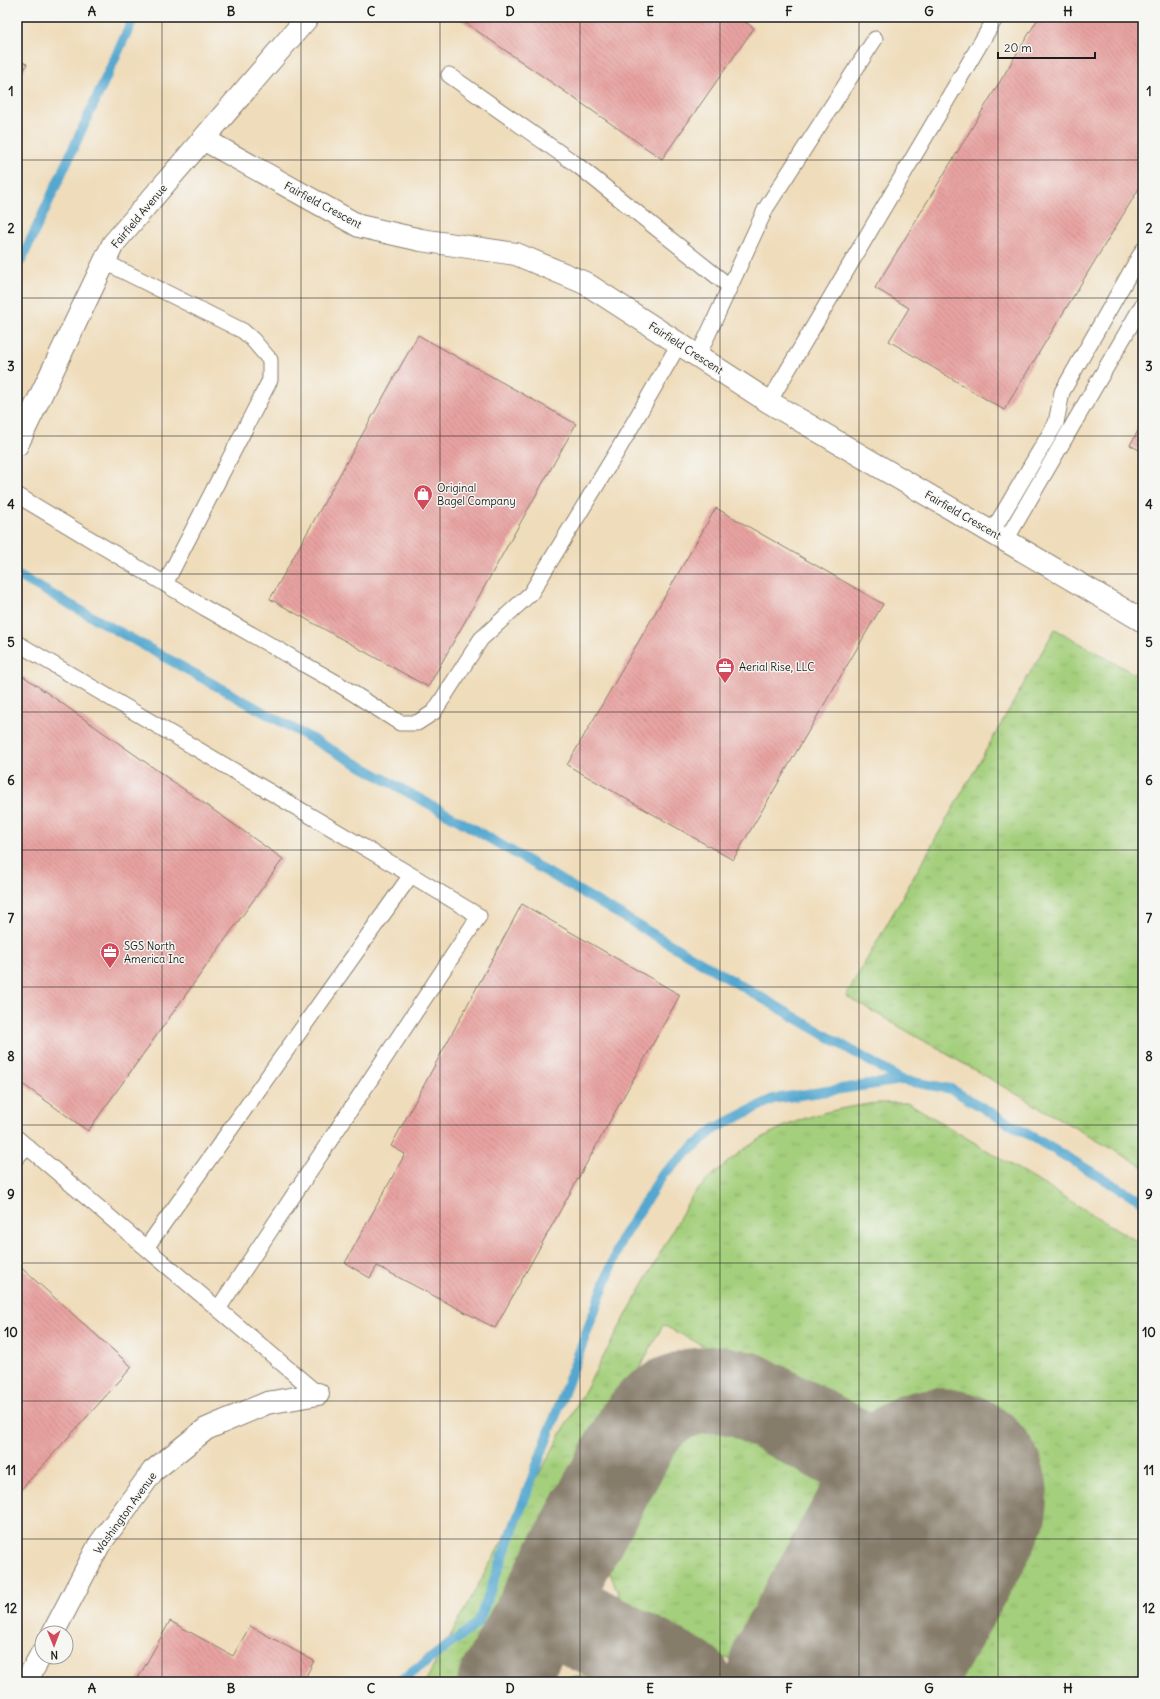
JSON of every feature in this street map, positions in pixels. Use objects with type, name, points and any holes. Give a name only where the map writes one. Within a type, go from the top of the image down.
[{"type":"street","name":"Fairfield Avenue","points":[[17,445],[113,244],[308,17]]},
{"type":"street","name":"Fairfield Crescent","points":[[203,139],[359,226],[421,240],[516,254],[585,283],[769,402],[1143,621]]},
{"type":"street","name":"Washington Avenue","points":[[57,1625],[99,1545],[153,1471],[206,1429],[267,1403],[318,1394]]},
{"type":"street","points":[[26,1682],[35,1665]]},
{"type":"lane","points":[[769,402],[996,17]]},
{"type":"lane","points":[[698,356],[766,208],[875,39]]},
{"type":"lane","points":[[449,75],[577,165],[730,286]]},
{"type":"lane","points":[[999,536],[1056,423],[1062,392],[1143,250]]},
{"type":"lane","points":[[105,262],[243,331],[270,360],[270,380],[165,584]]},
{"type":"lane","points":[[999,536],[1143,304]]},
{"type":"lane","points":[[17,495],[165,584],[337,683],[400,723],[417,723],[434,712],[481,639],[531,593],[618,450],[679,344]]},
{"type":"lane","points":[[17,643],[480,916],[218,1309]]},
{"type":"lane","points":[[146,1248],[411,875]]},
{"type":"lane","points":[[20,1147],[146,1248],[318,1394]]},
{"type":"green space","points":[[1055,629],[1143,679],[1143,1167],[846,996]]},
{"type":"green space","points":[[877,1103],[909,1103],[1143,1245],[1143,1682],[909,1682],[1007,1502],[663,1325],[468,1682],[425,1682],[691,1197],[732,1158],[774,1131],[821,1113]]},
{"type":"green space","points":[[713,1425],[734,1426],[776,1440],[832,1479],[842,1505],[843,1541],[795,1628],[770,1649],[730,1659],[697,1653],[643,1625],[621,1601],[607,1565],[614,1533],[661,1449],[686,1432]]},
{"type":"green space","points":[[609,1675],[630,1682],[557,1682],[568,1677]]},
{"type":"building","points":[[457,17],[738,17],[754,28],[662,159]]},
{"type":"building","points":[[1039,17],[1143,17],[1143,182],[1004,410],[889,341],[909,308],[875,288]]},
{"type":"building","points":[[17,60],[27,64],[17,84]]},
{"type":"building","name":"Original Bagel Company","points":[[418,335],[576,424],[428,687],[270,599]]},
{"type":"building","points":[[1143,422],[1143,452],[1130,445]]},
{"type":"building","name":"Aerial Rise, LLC","points":[[716,508],[883,604],[733,860],[567,765]]},
{"type":"building","name":"SGS North America Inc","points":[[23,676],[283,859],[88,1131],[17,1080],[17,684]]},
{"type":"building","points":[[522,904],[680,995],[495,1328],[377,1266],[370,1278],[345,1263],[405,1154],[391,1146]]},
{"type":"building","points":[[17,1264],[132,1367],[17,1494]]},
{"type":"building","points":[[170,1621],[233,1656],[250,1626],[314,1661],[303,1682],[136,1682]]},
{"type":"waterway","points":[[21,261],[134,17]]},
{"type":"waterway","points":[[17,575],[465,824],[902,1080]]},
{"type":"waterway","points":[[399,1682],[478,1623],[621,1240],[663,1174],[714,1129],[773,1099],[902,1080],[951,1089],[1143,1202]]},
{"type":"taxiway","points":[[501,1682],[639,1429],[653,1412],[672,1399],[692,1392],[719,1389],[746,1395],[939,1497]]},
{"type":"taxiway","points":[[543,1605],[688,1682]]},
{"type":"runway","points":[[836,1682],[939,1497]]},
{"type":"place","name":"Original Bagel Company","points":[[423,511]]},
{"type":"place","name":"Aerial Rise, LLC","points":[[725,684]]},
{"type":"place","name":"SGS North America Inc","points":[[110,969]]}]
